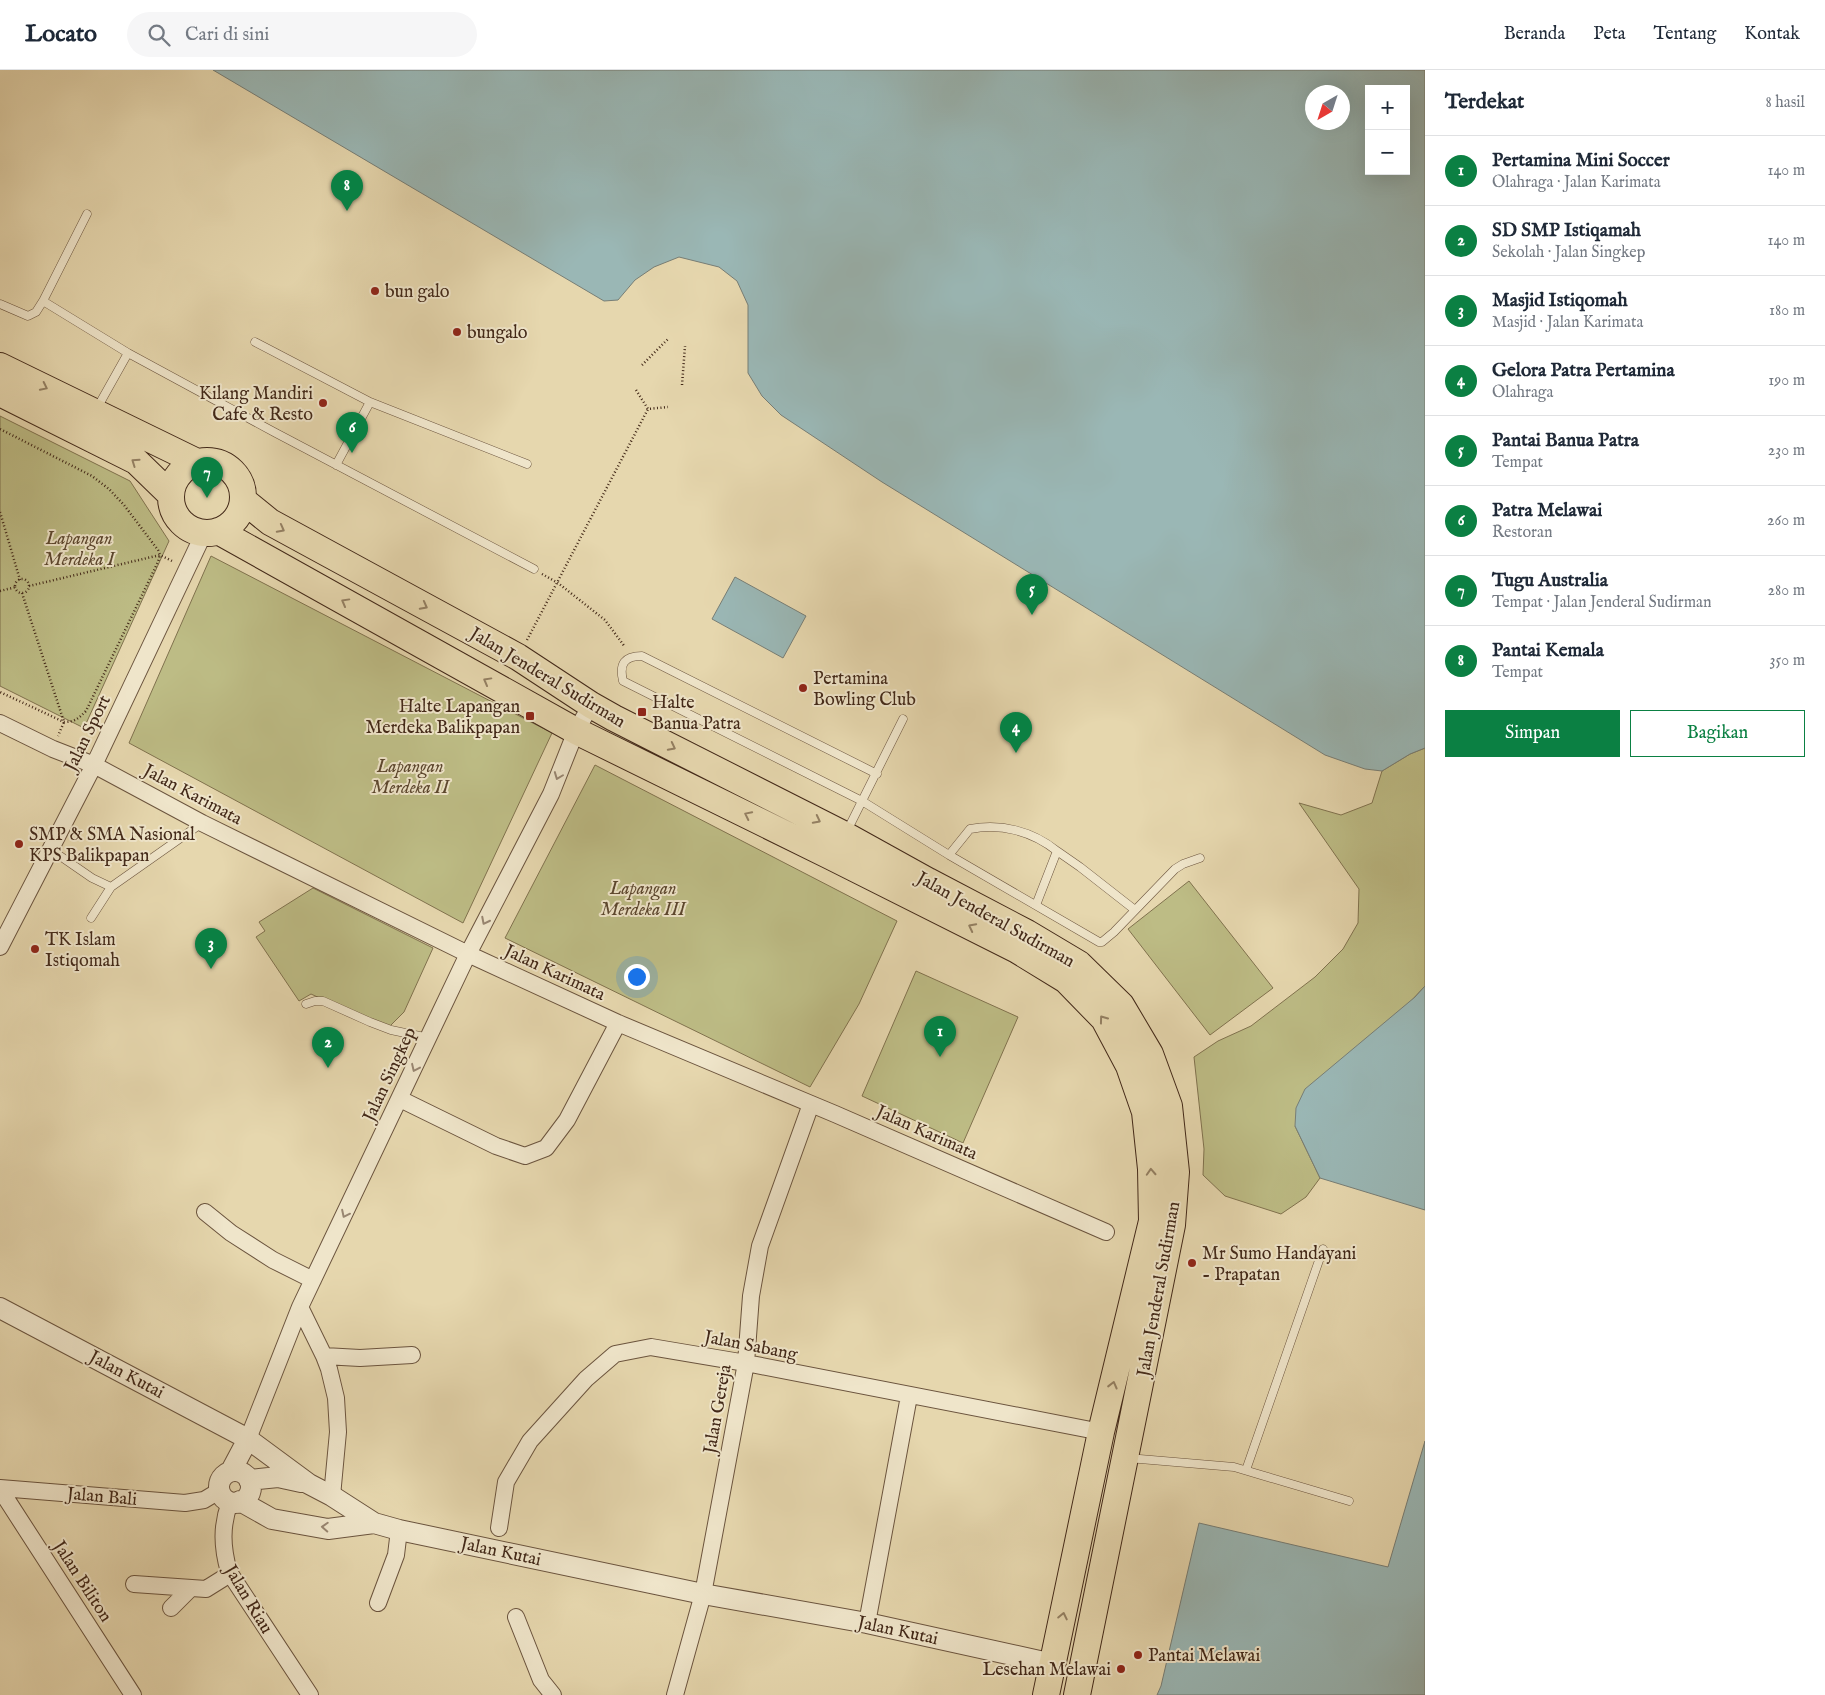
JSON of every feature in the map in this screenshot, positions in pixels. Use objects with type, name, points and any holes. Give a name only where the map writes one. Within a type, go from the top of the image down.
[{"type":"highway","name":"Jalan Jenderal Sudirman","points":[[0,366],[90,423],[136,461],[171,495],[172,506],[176,516],[184,525],[193,530],[211,532],[576,731],[838,845],[928,881],[1028,933],[1079,964],[1121,1005],[1150,1054],[1169,1106],[1176,1172],[1172,1225],[1077,1695]]},
{"type":"highway","name":"Jalan Jenderal Sudirman","points":[[0,393],[197,462],[208,461],[229,469],[237,478],[243,500],[270,522],[518,657],[591,705],[838,845],[1017,950],[1066,980],[1104,1019],[1129,1066],[1145,1112],[1151,1169],[1152,1221],[1101,1432],[1046,1695]]},
{"type":"highway","points":[[171,495],[173,484],[179,474],[197,462]]},
{"type":"highway","points":[[211,532],[228,526],[235,519],[243,500]]},
{"type":"highway","points":[[1052,1664],[1083,1670]]},
{"type":"street","name":"Jalan Sport","points":[[0,947],[94,765],[188,569],[211,532]]},
{"type":"street","name":"Jalan Singkep","points":[[248,1438],[300,1307],[468,954],[551,794],[576,731],[591,705]]},
{"type":"street","name":"Jalan Karimata","points":[[0,723],[53,749],[94,765],[202,823],[468,954],[618,1023],[811,1104],[1106,1232]]},
{"type":"street","points":[[400,1099],[496,1146],[526,1156],[546,1148],[567,1120],[618,1023]]},
{"type":"street","name":"Jalan Gereja","points":[[675,1695],[702,1594],[746,1363],[752,1296],[760,1246],[811,1104]]},
{"type":"street","points":[[205,1212],[231,1233],[273,1260],[313,1280]]},
{"type":"street","points":[[300,1307],[324,1356],[336,1398],[337,1423],[332,1496]]},
{"type":"street","name":"Jalan Kutai","points":[[0,1308],[248,1438],[309,1484],[332,1496],[374,1523],[399,1530],[702,1594],[867,1623],[1052,1664]]},
{"type":"street","name":"Jalan Sabang","points":[[499,1528],[506,1482],[530,1441],[586,1379],[615,1354],[651,1347],[746,1363],[908,1396],[1091,1430]]},
{"type":"street","points":[[324,1356],[360,1358],[412,1355]]},
{"type":"street","points":[[867,1623],[908,1396]]},
{"type":"street","points":[[224,1503],[245,1499],[250,1490],[240,1476],[248,1438]]},
{"type":"street","points":[[224,1503],[219,1486],[222,1476],[278,1477],[309,1484]]},
{"type":"street","name":"Jalan Bali","points":[[0,1488],[185,1503],[224,1503]]},
{"type":"street","name":"Jalan Biliton","points":[[0,1488],[133,1695]]},
{"type":"street","points":[[224,1503],[272,1519],[328,1529],[374,1523]]},
{"type":"street","name":"Jalan Riau","points":[[224,1503],[224,1554],[229,1572],[310,1695]]},
{"type":"street","points":[[378,1603],[396,1555],[399,1530]]},
{"type":"street","points":[[134,1584],[206,1589],[229,1572]]},
{"type":"street","points":[[171,1608],[190,1589]]},
{"type":"street","points":[[516,1617],[541,1680],[553,1695]]},
{"type":"lane","points":[[0,304],[28,316],[36,312],[44,301],[87,214]]},
{"type":"lane","points":[[44,301],[128,353],[534,569]]},
{"type":"lane","points":[[255,342],[370,402],[527,464]]},
{"type":"lane","points":[[90,423],[128,353]]},
{"type":"lane","points":[[336,465],[370,402]]},
{"type":"lane","points":[[877,774],[642,656],[632,656],[626,659],[621,671],[623,681],[862,802],[1099,942],[1105,940],[1175,869],[1182,864],[1200,858]]},
{"type":"lane","points":[[838,845],[877,774],[903,719]]},
{"type":"lane","points":[[91,918],[110,887],[202,823]]},
{"type":"lane","points":[[949,855],[970,829],[988,826],[1024,832],[1043,840],[1135,910]]},
{"type":"lane","points":[[50,849],[92,878],[110,887]]},
{"type":"lane","points":[[1036,905],[1057,851]]},
{"type":"lane","points":[[306,1004],[314,1001],[323,1001],[384,1027],[428,1038]]},
{"type":"lane","points":[[1246,1470],[1323,1249]]},
{"type":"lane","points":[[1126,1458],[1234,1467],[1348,1501]]},
{"type":"path","points":[[642,366],[669,338]]},
{"type":"path","points":[[682,385],[685,346]]},
{"type":"path","points":[[636,390],[648,409]]},
{"type":"path","points":[[648,409],[668,407]]},
{"type":"path","points":[[518,657],[648,409]]},
{"type":"path","points":[[0,429],[92,476],[109,489],[124,505],[160,555],[86,711],[79,718],[72,722],[64,722],[0,692]]},
{"type":"path","points":[[0,512],[20,580]]},
{"type":"path","points":[[22,593],[29,586],[160,555],[188,569]]},
{"type":"path","points":[[534,569],[558,583],[605,620],[632,656]]},
{"type":"path","points":[[20,580],[24,580],[29,586]]},
{"type":"path","points":[[20,580],[17,582],[16,587],[18,592],[22,593],[64,722],[53,749]]},
{"type":"path","points":[[0,591],[16,587]]},
{"type":"green space","name":"Lapangan Merdeka I","points":[[0,416],[130,481],[169,541],[84,728],[0,686]]},
{"type":"green space","name":"Lapangan Merdeka II","points":[[211,556],[552,733],[463,923],[129,743]]},
{"type":"green space","points":[[1425,748],[1425,986],[1295,1126],[1320,1178],[1306,1197],[1281,1214],[1225,1196],[1203,1175],[1204,1149],[1194,1057],[1218,1041],[1251,1026],[1315,977],[1343,949],[1358,923],[1359,889],[1299,803],[1341,815],[1372,803],[1382,771],[1410,754]]},
{"type":"green space","name":"Lapangan Merdeka III","points":[[595,765],[897,921],[859,1004],[810,1087],[505,938]]},
{"type":"green space","points":[[1189,881],[1273,988],[1210,1035],[1128,929]]},
{"type":"green space","points":[[313,888],[433,948],[404,1012],[387,1029],[311,994],[299,1001],[256,937],[265,931],[259,922]]},
{"type":"green space","points":[[916,971],[1018,1017],[963,1143],[862,1096]]},
{"type":"water","points":[[213,70],[1425,70],[1425,748],[1410,754],[1382,771],[1365,769],[1325,755],[882,482],[781,415],[762,396],[748,373],[748,305],[737,281],[719,267],[679,257],[654,267],[635,280],[618,300],[604,301]]},
{"type":"water","points":[[735,577],[806,616],[783,658],[712,619]]},
{"type":"water","points":[[1425,986],[1425,1210],[1320,1178],[1295,1126],[1296,1108],[1305,1089],[1415,997]]},
{"type":"water","points":[[1425,1441],[1425,1695],[1157,1695],[1161,1686],[1199,1523],[1388,1567]]},
{"type":"place","name":"Pantai Kemala","points":[[347,211]]},
{"type":"place","name":"bun galo","points":[[375,291]]},
{"type":"place","name":"bungalo","points":[[457,332]]},
{"type":"place","name":"Kilang Mandiri Cafe & Resto","points":[[323,403]]},
{"type":"place","name":"Patra Melawai","points":[[352,453]]},
{"type":"place","name":"Tugu Australia","points":[[207,498]]},
{"type":"place","name":"Pantai Banua Patra","points":[[1032,615]]},
{"type":"place","name":"Pertamina Bowling Club","points":[[803,688]]},
{"type":"place","name":"Halte Banua Patra","points":[[642,712]]},
{"type":"place","name":"Halte Lapangan Merdeka Balikpapan","points":[[530,716]]},
{"type":"place","name":"Gelora Patra Pertamina","points":[[1016,753]]},
{"type":"place","name":"SMP & SMA Nasional KPS Balikpapan","points":[[19,844]]},
{"type":"place","name":"TK Islam Istiqomah","points":[[35,949]]},
{"type":"place","name":"Masjid Istiqomah","points":[[211,969]]},
{"type":"place","name":"Pertamina Mini Soccer","points":[[940,1057]]},
{"type":"place","name":"SD SMP Istiqamah","points":[[328,1068]]},
{"type":"place","name":"Mr Sumo Handayani - Prapatan","points":[[1192,1263]]},
{"type":"place","name":"Pantai Melawai","points":[[1138,1655]]},
{"type":"place","name":"Lesehan Melawai","points":[[1121,1669]]}]
